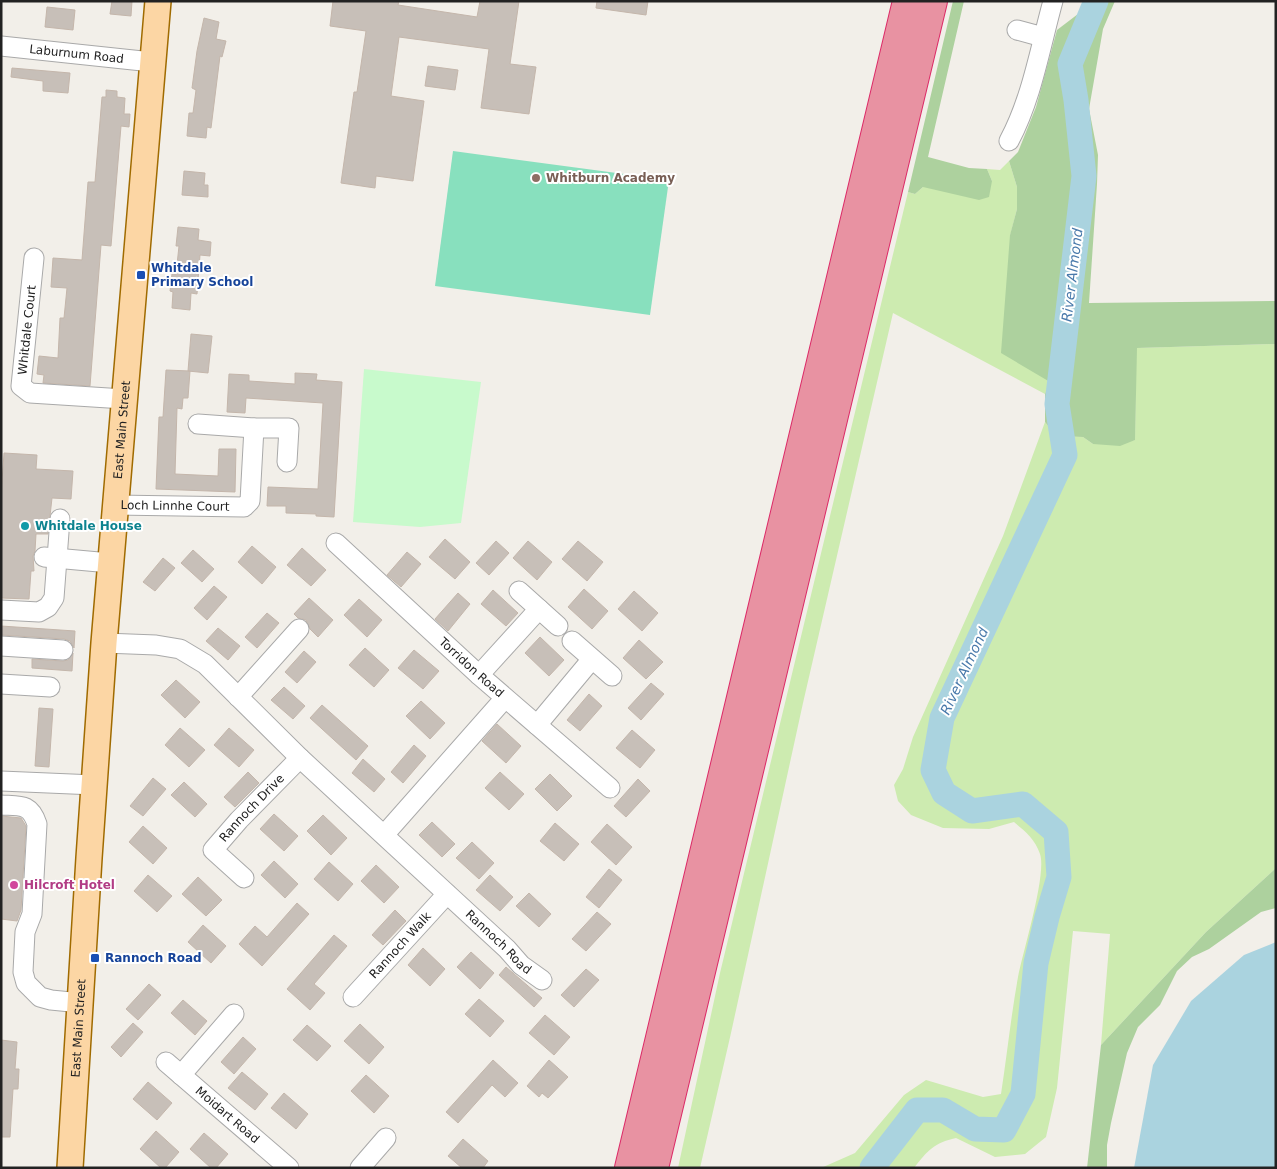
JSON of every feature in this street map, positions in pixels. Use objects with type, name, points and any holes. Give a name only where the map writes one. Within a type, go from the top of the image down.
[{"type":"highway","points":[[629,1168],[907,1]]},
{"type":"highway","points":[[654,1168],[933,1]]},
{"type":"main road","name":"East Main Street","points":[[70,1168],[89,858],[90,785],[104,643],[158,1]]},
{"type":"street","points":[[1009,141],[1020,121],[1053,1]]},
{"type":"street","points":[[1017,30],[1043,37]]},
{"type":"street","name":"Laburnum Road","points":[[1,46],[152,62]]},
{"type":"street","name":"Whitdale Court","points":[[34,258],[21,386],[30,393],[124,399]]},
{"type":"street","points":[[198,424],[254,428],[289,428],[287,462]]},
{"type":"street","name":"Loch Linnhe Court","points":[[115,505],[244,507],[250,501],[254,428]]},
{"type":"street","points":[[1,610],[39,612],[48,607],[54,598],[51,558],[60,519]]},
{"type":"street","name":"Torridon Road","points":[[336,543],[479,675],[610,788]]},
{"type":"street","points":[[51,558],[110,563]]},
{"type":"street","points":[[519,591],[558,626]]},
{"type":"street","points":[[479,675],[539,609]]},
{"type":"street","points":[[238,697],[299,629]]},
{"type":"street","points":[[572,642],[612,676]]},
{"type":"street","name":"Rannoch Road","points":[[104,643],[156,645],[180,649],[205,664],[300,758],[507,949],[521,965],[542,980]]},
{"type":"street","points":[[1,646],[63,650]]},
{"type":"street","points":[[537,726],[592,659]]},
{"type":"street","points":[[1,684],[50,688]]},
{"type":"street","points":[[384,835],[505,698]]},
{"type":"street","name":"Rannoch Drive","points":[[244,878],[213,850],[239,820],[300,758]]},
{"type":"street","points":[[1,781],[90,785]]},
{"type":"street","points":[[1,804],[26,806],[34,813],[37,824],[32,914],[26,932],[23,972],[26,983],[40,997],[51,1000],[81,1002]]},
{"type":"street","name":"Rannoch Walk","points":[[353,997],[447,894]]},
{"type":"street","points":[[181,1075],[234,1014]]},
{"type":"street","name":"Moidart Road","points":[[166,1062],[281,1165]]},
{"type":"street","points":[[360,1168],[386,1138]]},
{"type":"green space","points":[[953,1],[964,1],[928,157],[969,168],[987,169],[992,181],[989,197],[979,200],[923,187],[915,194],[908,192]]},
{"type":"green space","points":[[1085,1],[1115,1],[1103,29],[1089,109],[1098,155],[1089,303],[1276,301],[1276,344],[1137,348],[1135,440],[1120,446],[1093,444],[1083,437],[1056,436],[1045,422],[1045,394],[1050,382],[1001,353],[1010,235],[1017,209],[1017,187],[1009,161],[1018,152],[1036,107],[1057,30],[1078,14]]},
{"type":"green space","points":[[453,151],[669,180],[650,315],[435,286]]},
{"type":"green space","points":[[1009,161],[1017,187],[1017,209],[1010,236],[1050,382],[1045,394],[893,313],[803,703],[700,1168],[678,1168],[720,973],[908,192],[915,194],[923,187],[992,181],[987,169],[1000,170]]},
{"type":"green space","points":[[1276,344],[1276,868],[1206,932],[1101,1045],[1110,934],[1073,931],[1057,1088],[1046,1137],[1025,1154],[995,1157],[956,1138],[942,1142],[932,1148],[914,1168],[821,1168],[855,1153],[904,1095],[926,1080],[983,1097],[1001,1094],[1018,977],[1034,913],[1040,878],[1040,854],[1026,832],[1014,822],[989,829],[943,828],[911,815],[898,801],[894,785],[903,769],[913,737],[1003,536],[1045,422],[1056,436],[1083,437],[1093,444],[1135,440],[1136,348]]},
{"type":"green space","points":[[364,369],[481,382],[461,523],[420,527],[353,522]]},
{"type":"green space","points":[[1276,868],[1276,908],[1261,912],[1209,949],[1192,957],[1177,971],[1160,1005],[1138,1027],[1127,1053],[1111,1123],[1107,1145],[1107,1168],[1087,1168],[1101,1045],[1206,932]]},
{"type":"water","points":[[1276,942],[1276,1168],[1134,1168],[1153,1065],[1191,1001],[1244,955]]},
{"type":"building","points":[[112,1],[132,1],[131,16],[110,14]]},
{"type":"building","points":[[333,1],[399,1],[398,5],[477,17],[480,1],[519,1],[510,64],[536,67],[529,114],[481,108],[489,49],[399,37],[391,96],[424,101],[413,181],[376,176],[375,188],[341,183],[354,92],[357,92],[366,31],[330,26]]},
{"type":"building","points":[[597,1],[648,1],[646,15],[596,8]]},
{"type":"building","points":[[47,7],[75,10],[73,30],[45,27]]},
{"type":"building","points":[[204,18],[219,22],[216,39],[226,41],[222,57],[220,56],[211,128],[207,127],[206,138],[187,136],[189,113],[193,113],[196,90],[192,88]]},
{"type":"building","points":[[428,66],[458,70],[455,90],[425,86]]},
{"type":"building","points":[[12,68],[70,73],[68,93],[43,91],[43,81],[11,77]]},
{"type":"building","points":[[106,90],[117,91],[117,97],[125,98],[124,114],[130,114],[129,127],[121,126],[111,246],[101,245],[90,386],[43,383],[44,375],[37,374],[39,356],[58,358],[60,318],[64,318],[67,288],[51,287],[53,258],[82,260],[88,182],[95,182],[102,97],[106,97]]},
{"type":"building","points":[[184,171],[205,173],[204,185],[208,185],[208,197],[182,195]]},
{"type":"building","points":[[178,227],[199,229],[198,240],[211,242],[210,256],[200,255],[197,294],[191,293],[190,310],[172,308],[173,292],[170,291],[172,274],[176,274],[179,246],[176,246]]},
{"type":"building","points":[[191,334],[212,336],[208,373],[188,371]]},
{"type":"building","points":[[166,370],[190,371],[188,398],[183,398],[182,409],[177,408],[175,474],[218,476],[219,449],[236,449],[235,492],[156,489],[159,417],[163,417]]},
{"type":"building","points":[[295,373],[317,374],[316,380],[342,382],[334,517],[286,513],[286,506],[267,506],[268,487],[318,489],[323,403],[246,398],[245,413],[227,412],[229,374],[249,375],[249,381],[295,384]]},
{"type":"building","name":"Whitdale House","points":[[4,453],[37,455],[36,469],[73,471],[71,499],[52,498],[48,534],[36,534],[33,556],[34,571],[31,571],[29,599],[1,598],[1,496]]},
{"type":"building","points":[[445,539],[470,562],[455,579],[429,557]]},
{"type":"building","points":[[496,541],[509,553],[489,575],[476,563]]},
{"type":"building","points":[[528,541],[552,562],[537,580],[513,558]]},
{"type":"building","points":[[578,541],[603,562],[587,581],[562,559]]},
{"type":"building","points":[[252,546],[276,567],[262,584],[238,562]]},
{"type":"building","points":[[302,548],[326,570],[311,586],[287,565]]},
{"type":"building","points":[[193,550],[214,569],[202,582],[181,563]]},
{"type":"building","points":[[407,552],[421,564],[401,587],[387,575]]},
{"type":"building","points":[[163,558],[175,568],[155,591],[143,582]]},
{"type":"building","points":[[214,586],[227,597],[207,620],[194,608]]},
{"type":"building","points":[[584,589],[608,611],[592,629],[568,607]]},
{"type":"building","points":[[493,590],[518,613],[506,626],[481,604]]},
{"type":"building","points":[[634,591],[658,613],[642,631],[618,609]]},
{"type":"building","points":[[458,593],[470,604],[448,631],[435,619]]},
{"type":"building","points":[[309,598],[333,620],[318,637],[310,629],[306,620],[298,618],[294,614]]},
{"type":"building","points":[[359,599],[382,620],[367,637],[344,615]]},
{"type":"building","points":[[267,613],[279,623],[257,648],[245,637]]},
{"type":"building","points":[[1,626],[75,631],[74,648],[70,641],[64,639],[1,635]]},
{"type":"building","points":[[218,628],[240,646],[228,660],[206,641]]},
{"type":"building","points":[[540,637],[564,660],[549,676],[525,653]]},
{"type":"building","points":[[639,640],[663,662],[646,679],[623,658]]},
{"type":"building","points":[[365,648],[389,670],[374,687],[349,665]]},
{"type":"building","points":[[414,650],[439,671],[423,689],[398,668]]},
{"type":"building","points":[[304,651],[316,662],[297,683],[285,672]]},
{"type":"building","points":[[73,653],[72,671],[32,668],[32,659],[63,661],[68,660]]},
{"type":"building","points":[[176,680],[200,702],[185,718],[161,695]]},
{"type":"building","points":[[651,683],[664,694],[641,720],[628,708]]},
{"type":"building","points":[[284,687],[305,706],[293,719],[271,700]]},
{"type":"building","points":[[589,694],[602,706],[580,731],[567,720]]},
{"type":"building","points":[[421,701],[445,723],[430,739],[406,716]]},
{"type":"building","points":[[322,705],[368,746],[356,760],[310,718]]},
{"type":"building","points":[[39,708],[53,709],[49,767],[35,766]]},
{"type":"building","points":[[497,724],[521,746],[506,763],[482,741]]},
{"type":"building","points":[[180,728],[205,750],[189,767],[165,745]]},
{"type":"building","points":[[229,728],[254,750],[239,767],[214,745]]},
{"type":"building","points":[[632,730],[655,750],[640,768],[616,748]]},
{"type":"building","points":[[414,745],[426,756],[403,783],[391,772]]},
{"type":"building","points":[[363,759],[385,779],[374,792],[352,773]]},
{"type":"building","points":[[248,772],[259,783],[235,807],[224,797]]},
{"type":"building","points":[[500,772],[524,794],[509,810],[485,788]]},
{"type":"building","points":[[550,774],[572,796],[557,811],[535,789]]},
{"type":"building","points":[[153,778],[166,789],[143,816],[130,806]]},
{"type":"building","points":[[638,779],[650,791],[626,817],[614,806]]},
{"type":"building","points":[[184,782],[207,804],[195,817],[171,795]]},
{"type":"building","points":[[274,814],[298,836],[284,851],[260,829]]},
{"type":"building","points":[[323,815],[347,838],[331,855],[307,831]]},
{"type":"building","name":"Hilcroft Hotel","points":[[1,816],[21,818],[26,826],[21,910],[17,921],[1,919]]},
{"type":"building","points":[[432,822],[455,844],[442,857],[419,835]]},
{"type":"building","points":[[555,823],[579,844],[564,861],[540,841]]},
{"type":"building","points":[[607,824],[632,847],[616,865],[591,842]]},
{"type":"building","points":[[143,826],[167,848],[153,864],[129,842]]},
{"type":"building","points":[[472,842],[494,863],[479,879],[456,858]]},
{"type":"building","points":[[274,861],[298,884],[285,898],[261,875]]},
{"type":"building","points":[[329,862],[353,884],[338,901],[314,879]]},
{"type":"building","points":[[376,865],[399,887],[384,903],[361,881]]},
{"type":"building","points":[[609,869],[622,880],[599,908],[586,897]]},
{"type":"building","points":[[148,875],[172,896],[157,912],[134,891]]},
{"type":"building","points":[[490,875],[513,897],[500,911],[476,890]]},
{"type":"building","points":[[198,877],[222,900],[206,916],[182,894]]},
{"type":"building","points":[[529,893],[551,914],[539,927],[516,906]]},
{"type":"building","points":[[297,903],[309,914],[262,966],[239,944],[255,926],[267,937]]},
{"type":"building","points":[[395,910],[406,921],[383,945],[372,935]]},
{"type":"building","points":[[597,912],[611,924],[586,951],[572,939]]},
{"type":"building","points":[[203,925],[226,946],[211,963],[188,942]]},
{"type":"building","points":[[334,935],[347,946],[314,984],[325,993],[310,1010],[287,989]]},
{"type":"building","points":[[423,948],[445,969],[430,986],[408,965]]},
{"type":"building","points":[[471,952],[494,973],[480,989],[457,967]]},
{"type":"building","points":[[506,967],[542,998],[534,1007],[499,975]]},
{"type":"building","points":[[586,969],[599,980],[574,1007],[561,995]]},
{"type":"building","points":[[149,984],[161,995],[138,1020],[126,1009]]},
{"type":"building","points":[[479,999],[504,1021],[490,1037],[465,1014]]},
{"type":"building","points":[[183,1000],[207,1021],[195,1035],[171,1013]]},
{"type":"building","points":[[545,1015],[570,1037],[554,1055],[529,1033]]},
{"type":"building","points":[[133,1023],[143,1032],[121,1057],[111,1047]]},
{"type":"building","points":[[360,1024],[384,1047],[369,1064],[344,1041]]},
{"type":"building","points":[[307,1025],[331,1046],[317,1061],[293,1040]]},
{"type":"building","points":[[243,1037],[256,1049],[234,1074],[221,1062]]},
{"type":"building","points":[[1,1040],[17,1042],[15,1069],[19,1069],[18,1089],[13,1089],[10,1137],[1,1137]]},
{"type":"building","points":[[493,1060],[518,1083],[505,1097],[492,1085],[458,1123],[446,1112]]},
{"type":"building","points":[[549,1060],[568,1077],[548,1098],[542,1093],[539,1097],[527,1086]]},
{"type":"building","points":[[242,1072],[268,1094],[255,1110],[228,1088]]},
{"type":"building","points":[[366,1075],[389,1096],[374,1113],[351,1091]]},
{"type":"building","points":[[148,1082],[172,1103],[157,1120],[133,1099]]},
{"type":"building","points":[[284,1093],[308,1114],[296,1129],[271,1108]]},
{"type":"building","points":[[156,1131],[179,1152],[165,1168],[161,1168],[140,1149]]},
{"type":"building","points":[[204,1133],[228,1154],[216,1168],[211,1168],[190,1149]]},
{"type":"building","points":[[463,1139],[488,1161],[483,1168],[462,1168],[448,1156]]},
{"type":"waterway","name":"River Almond","points":[[872,1168],[917,1110],[943,1110],[975,1129],[1004,1130],[1023,1094],[1036,963],[1059,877],[1056,832],[1023,804],[972,811],[944,793],[933,770],[942,718],[1065,455],[1057,404],[1084,176],[1070,64],[1096,1]]},
{"type":"place","name":"Whitburn Academy","points":[[536,178]]},
{"type":"place","name":"Whitdale Primary School","points":[[141,275]]},
{"type":"place","name":"Whitdale House","points":[[25,526]]},
{"type":"place","name":"Hilcroft Hotel","points":[[14,885]]},
{"type":"place","name":"Rannoch Road","points":[[95,958]]}]
